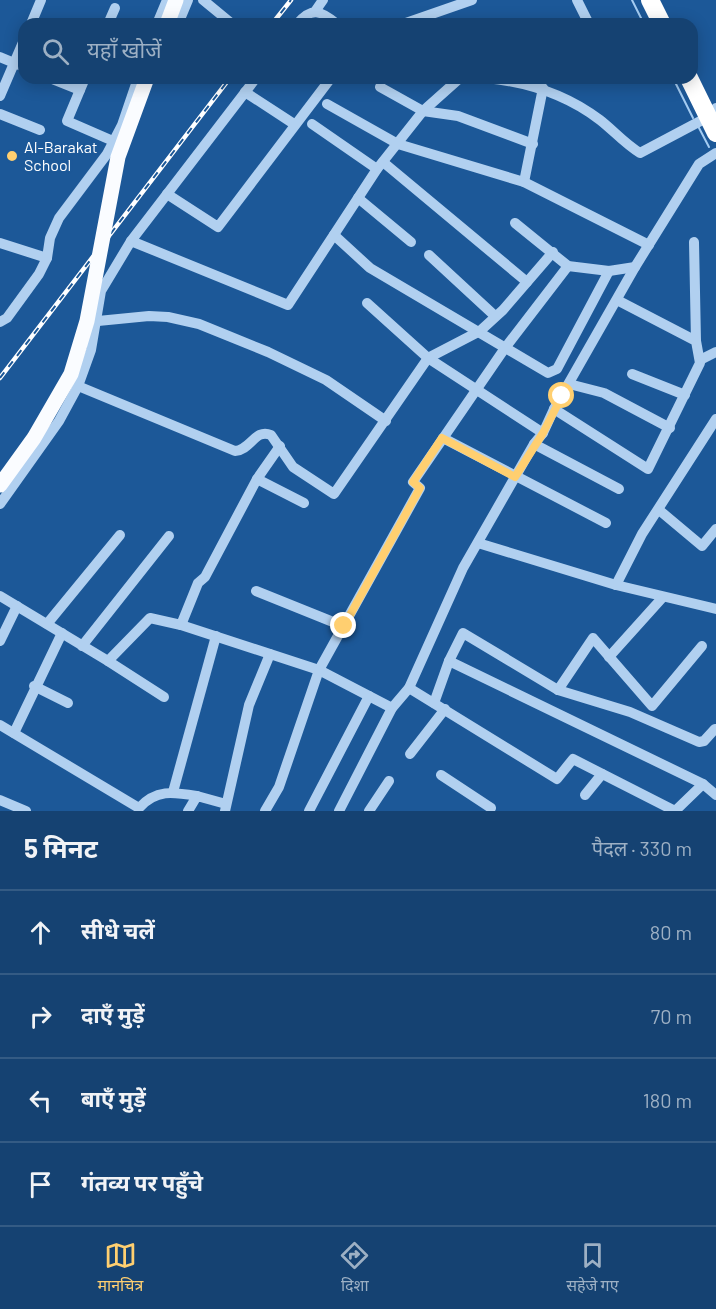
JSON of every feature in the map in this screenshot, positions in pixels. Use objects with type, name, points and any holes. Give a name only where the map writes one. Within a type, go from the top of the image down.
[{"type":"highway","points":[[650,0],[659,18]]},
{"type":"highway","points":[[693,84],[713,119]]},
{"type":"main road","points":[[169,18],[176,0]]},
{"type":"main road","points":[[0,485],[34,438],[71,374],[87,321],[118,157],[145,84]]},
{"type":"street","points":[[34,18],[41,0]]},
{"type":"street","points":[[160,18],[166,0]]},
{"type":"street","points":[[180,18],[188,0]]},
{"type":"street","points":[[203,0],[225,18]]},
{"type":"street","points":[[303,18],[316,10],[324,0]]},
{"type":"street","points":[[420,18],[472,0]]},
{"type":"street","points":[[577,0],[586,18]]},
{"type":"street","points":[[111,18],[115,8]]},
{"type":"street","points":[[316,10],[330,18]]},
{"type":"street","points":[[0,57],[18,65]]},
{"type":"street","points":[[0,96],[18,67]]},
{"type":"street","points":[[65,84],[80,90]]},
{"type":"street","points":[[82,84],[67,121],[113,141]]},
{"type":"street","points":[[0,322],[7,318],[47,258],[50,238],[59,218],[113,141],[136,84]]},
{"type":"street","points":[[0,504],[59,421],[78,386],[92,350],[101,291],[131,241],[251,84]]},
{"type":"street","points":[[166,194],[218,227],[326,84]]},
{"type":"street","points":[[131,241],[288,304],[380,166],[423,111],[453,84]]},
{"type":"street","points":[[531,84],[543,88],[598,118],[640,153],[713,119]]},
{"type":"street","points":[[380,87],[423,111],[458,116],[533,144]]},
{"type":"street","points":[[524,182],[543,88]]},
{"type":"street","points":[[245,92],[294,124]]},
{"type":"street","points":[[327,105],[398,144],[524,182],[649,245]]},
{"type":"street","points":[[0,114],[40,130]]},
{"type":"street","points":[[312,124],[380,166],[527,282]]},
{"type":"street","points":[[339,811],[392,708],[409,688],[463,568],[534,444],[543,433],[554,409],[635,267],[699,164],[716,153]]},
{"type":"street","points":[[358,198],[411,242]]},
{"type":"street","points":[[515,223],[568,266],[609,271],[635,267]]},
{"type":"street","points":[[334,235],[370,268],[480,331],[542,371],[553,372],[609,271]]},
{"type":"street","points":[[554,409],[648,469],[686,395],[700,360],[696,340],[694,242]]},
{"type":"street","points":[[2,248],[47,258]]},
{"type":"street","points":[[78,386],[235,451],[246,448],[258,434],[266,432],[280,446],[293,467],[334,494],[428,358],[480,331],[553,252]]},
{"type":"street","points":[[429,255],[495,316]]},
{"type":"street","points":[[265,811],[279,787],[319,670],[420,488],[413,482],[505,348],[568,266]]},
{"type":"street","points":[[617,300],[696,340]]},
{"type":"street","points":[[367,303],[428,358],[543,433]]},
{"type":"street","points":[[98,321],[149,316],[168,317],[199,324],[268,352],[326,380],[386,421]]},
{"type":"street","points":[[700,360],[716,352]]},
{"type":"street","points":[[632,374],[686,395]]},
{"type":"street","points":[[569,384],[604,393],[670,428]]},
{"type":"street","points":[[616,585],[642,534],[716,419]]},
{"type":"street","points":[[442,438],[606,524]]},
{"type":"street","points":[[534,444],[619,489]]},
{"type":"street","points":[[181,625],[198,583],[205,577],[257,479],[280,446]]},
{"type":"street","points":[[257,479],[304,503]]},
{"type":"street","points":[[659,510],[702,546],[716,530]]},
{"type":"street","points":[[47,624],[120,535]]},
{"type":"street","points":[[82,646],[169,536]]},
{"type":"street","points":[[478,543],[616,585],[716,609]]},
{"type":"street","points":[[256,591],[344,626]]},
{"type":"street","points":[[0,596],[164,696]]},
{"type":"street","points":[[609,657],[663,597]]},
{"type":"street","points":[[0,641],[17,606]]},
{"type":"street","points":[[108,661],[150,618],[181,625],[319,670],[392,708]]},
{"type":"street","points":[[14,733],[34,687],[62,633]]},
{"type":"street","points":[[434,703],[449,661],[463,633],[558,690],[630,712],[699,742],[704,741],[716,729]]},
{"type":"street","points":[[172,792],[216,636]]},
{"type":"street","points":[[558,690],[593,638],[652,706],[702,646]]},
{"type":"street","points":[[0,725],[139,808],[148,798],[172,792],[197,796],[226,808],[249,705],[270,654]]},
{"type":"street","points":[[449,661],[703,784],[716,795]]},
{"type":"street","points":[[34,687],[68,704]]},
{"type":"street","points":[[409,688],[557,779],[573,759],[675,811],[703,784]]},
{"type":"street","points":[[309,811],[369,696]]},
{"type":"street","points":[[410,754],[445,710]]},
{"type":"street","points":[[585,795],[602,774]]},
{"type":"street","points":[[441,775],[492,810]]},
{"type":"street","points":[[369,811],[389,781]]},
{"type":"street","points":[[188,811],[197,796]]},
{"type":"street","points":[[0,800],[26,811]]},
{"type":"waterway","points":[[632,0],[641,18]]},
{"type":"waterway","points":[[676,84],[693,118]]},
{"type":"waterway","points":[[698,126],[709,147]]},
{"type":"railway","points":[[277,18],[291,0]]},
{"type":"railway","points":[[0,378],[225,84]]},
{"type":"place","name":"Al-Barakat School","points":[[12,156]]},
{"type":"route","points":[[344,626],[420,488],[413,482],[442,438],[515,477],[543,433],[562,396]]}]
